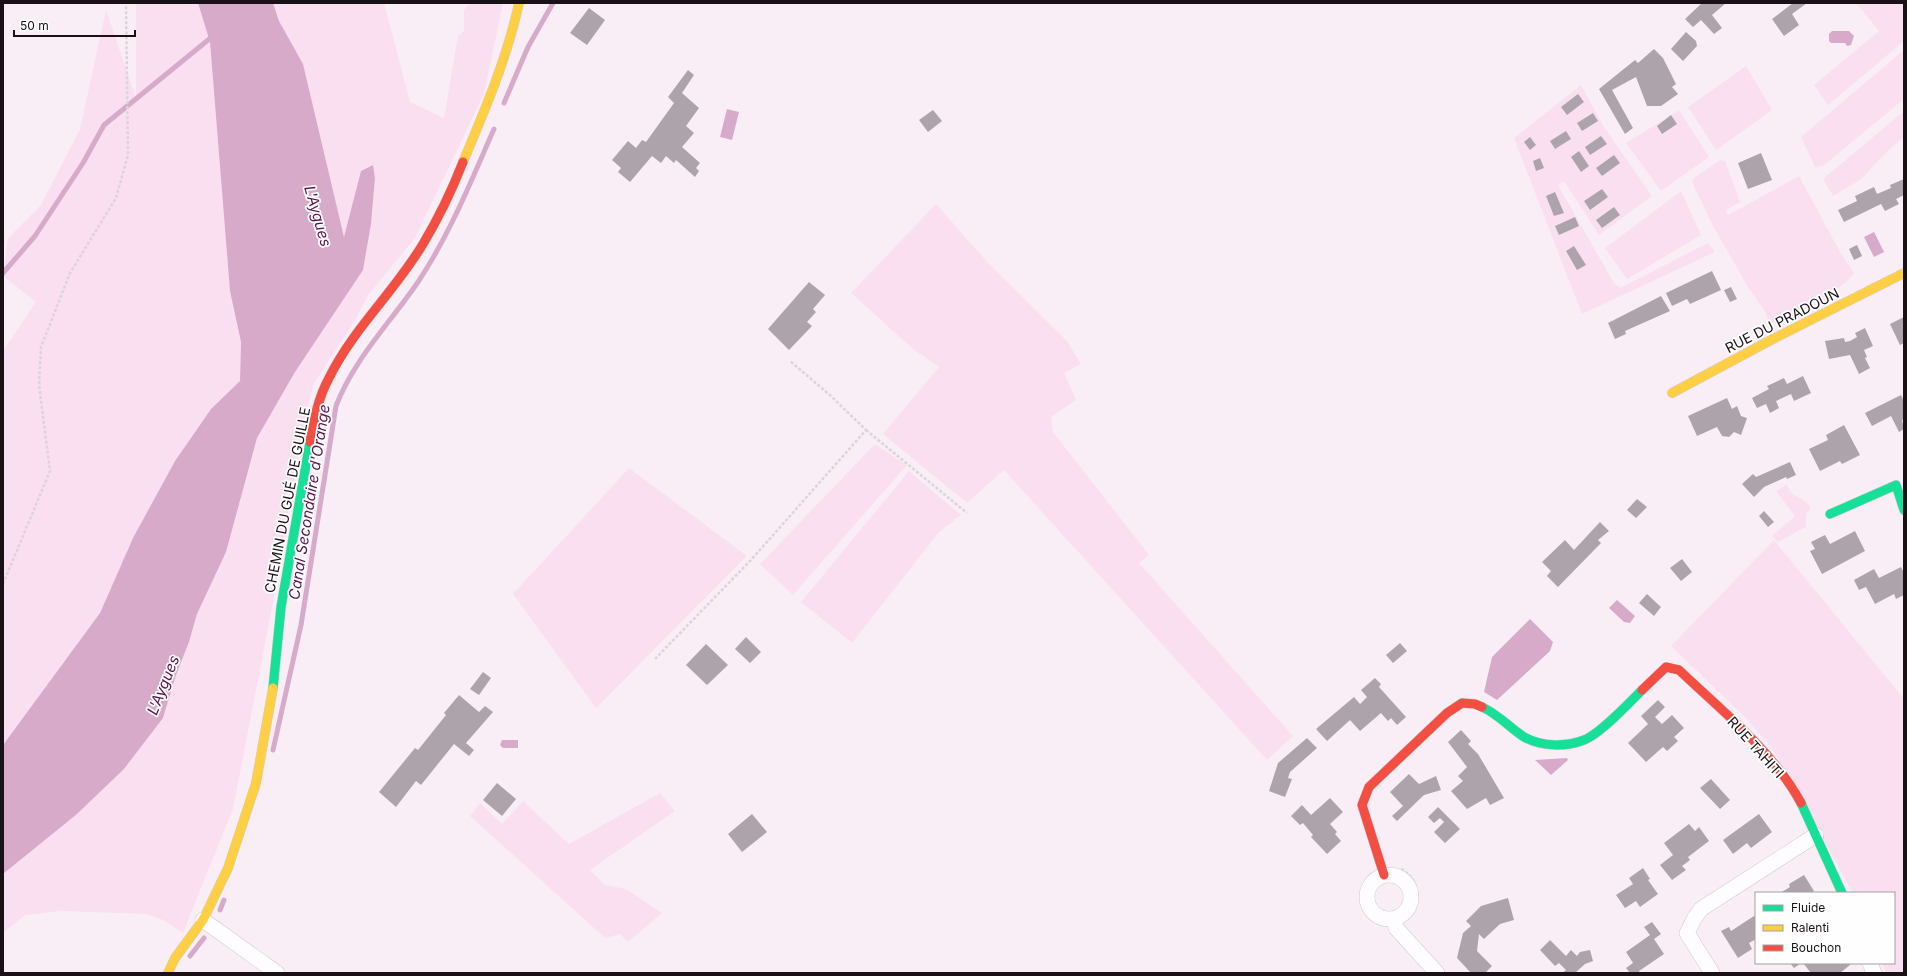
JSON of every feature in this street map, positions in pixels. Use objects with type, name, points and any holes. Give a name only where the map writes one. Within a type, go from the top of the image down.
[{"type":"street","name":"CHEMIN DU GUÉ DE GUILLE","points":[[168,973],[175,958],[205,922],[228,868],[256,783],[271,705],[281,607],[316,411],[328,380],[344,351],[384,300],[423,244],[460,170],[487,106],[502,64],[519,3]]},
{"type":"street","name":"RUE DU PRADOUN","points":[[1672,393],[1771,340],[1904,273]]},
{"type":"street","points":[[1830,514],[1896,485],[1904,510]]},
{"type":"street","name":"RUE TAHITI","points":[[1389,871],[1362,805],[1364,797],[1369,787],[1447,713],[1462,703],[1474,704],[1489,710],[1509,728],[1526,738],[1542,744],[1563,745],[1585,740],[1610,720],[1666,667],[1679,670],[1739,727],[1778,768],[1800,801],[1842,892]]},
{"type":"street","points":[[1712,973],[1687,933],[1694,919],[1702,909],[1816,835]]},
{"type":"street","points":[[1401,920],[1386,920],[1379,917],[1368,906],[1368,891],[1371,884],[1389,871],[1391,875],[1404,880],[1411,892],[1410,906],[1401,916],[1401,920],[1396,928],[1437,973]]},
{"type":"street","points":[[205,922],[277,973]]},
{"type":"path","points":[[3,584],[50,471],[39,386],[41,347],[70,273],[116,198],[128,155],[126,3]]},
{"type":"path","points":[[790,361],[831,396],[866,430],[918,471],[958,507],[967,513]]},
{"type":"path","points":[[655,659],[751,560],[851,449],[866,430]]},
{"type":"path","points":[[1389,871],[1409,874],[1417,887],[1416,904],[1401,920]]},
{"type":"shaded area","points":[[136,3],[188,3],[189,5],[189,3],[198,3],[210,42],[230,291],[241,342],[240,381],[211,409],[175,461],[133,538],[100,613],[3,745],[3,351],[36,302],[3,276],[8,238],[41,205],[80,129],[106,10],[136,98]]},
{"type":"shaded area","points":[[273,3],[384,3],[410,102],[444,118],[458,36],[464,31],[464,10],[470,3],[503,3],[484,94],[415,238],[369,294],[352,325],[313,385],[302,431],[278,576],[233,809],[183,933],[163,920],[146,914],[62,911],[25,915],[3,933],[3,874],[77,814],[124,769],[163,718],[197,614],[226,552],[257,438],[295,372],[363,269],[371,224],[375,178],[373,165],[361,171],[344,238],[303,64],[279,21]]},
{"type":"shaded area","points":[[1856,3],[1904,3],[1904,41],[1828,105],[1814,85],[1879,31]]},
{"type":"shaded area","points":[[1904,50],[1904,99],[1823,166],[1815,167],[1801,137]]},
{"type":"shaded area","points":[[1746,66],[1772,110],[1716,150],[1688,107]]},
{"type":"shaded area","points":[[1581,85],[1604,127],[1652,196],[1599,235],[1564,181],[1558,185],[1614,283],[1620,288],[1708,243],[1715,252],[1582,314],[1514,138]]},
{"type":"shaded area","points":[[1679,110],[1709,157],[1661,191],[1626,143]]},
{"type":"shaded area","points":[[1904,111],[1904,137],[1891,148],[1860,180],[1833,196],[1823,179]]},
{"type":"shaded area","points":[[1720,160],[1725,161],[1740,202],[1726,210],[1728,215],[1799,176],[1840,252],[1854,273],[1847,281],[1827,295],[1770,324],[1764,310],[1748,287],[1713,226],[1692,182],[1694,178]]},
{"type":"shaded area","points":[[1681,191],[1701,235],[1627,279],[1605,248]]},
{"type":"shaded area","points":[[936,204],[990,265],[1067,341],[1081,364],[1064,373],[1076,400],[1051,417],[1053,432],[1149,555],[1139,563],[1293,736],[1267,760],[1004,470],[967,503],[883,434],[939,367],[913,349],[851,293]]},
{"type":"shaded area","points":[[875,444],[907,465],[793,595],[760,564]]},
{"type":"shaded area","points":[[629,468],[747,556],[596,708],[513,594]]},
{"type":"shaded area","points":[[909,471],[961,515],[939,532],[852,643],[801,602]]},
{"type":"shaded area","points":[[1787,485],[1791,493],[1809,504],[1811,508],[1806,514],[1806,527],[1778,542],[1772,536],[1795,516],[1776,491]]},
{"type":"shaded area","points":[[1774,540],[1904,699],[1904,973],[1886,973],[1882,964],[1895,964],[1895,892],[1852,892],[1772,748],[1744,716],[1671,646]]},
{"type":"shaded area","points":[[660,793],[675,811],[590,870],[605,885],[626,889],[662,913],[628,942],[620,934],[605,938],[470,816],[480,803],[502,824],[523,801],[569,844]]},
{"type":"water","name":"L'Aygues","points":[[198,3],[273,3],[279,21],[303,64],[344,237],[361,171],[373,165],[375,178],[371,224],[363,270],[295,372],[257,438],[226,552],[197,614],[163,718],[124,769],[77,814],[3,874],[3,745],[100,613],[133,538],[175,461],[211,409],[240,381],[241,342],[230,291],[210,42]]},
{"type":"water","points":[[1832,31],[1849,31],[1854,36],[1851,45],[1847,46],[1845,43],[1831,43],[1829,41],[1829,34]]},
{"type":"water","points":[[727,109],[739,112],[732,140],[720,137]]},
{"type":"water","points":[[1874,232],[1884,252],[1874,257],[1864,237]]},
{"type":"water","points":[[1617,600],[1635,616],[1630,623],[1624,622],[1609,608]]},
{"type":"water","points":[[1530,619],[1553,642],[1550,651],[1497,700],[1484,692],[1492,657]]},
{"type":"water","points":[[502,740],[518,740],[518,748],[503,748],[500,745]]},
{"type":"water","points":[[1567,758],[1568,760],[1551,775],[1535,760]]},
{"type":"building","points":[[1702,3],[1726,3],[1712,15],[1722,28],[1714,34],[1701,20],[1693,27],[1685,19]]},
{"type":"building","points":[[1793,3],[1807,3],[1792,14],[1799,25],[1784,36],[1772,19]]},
{"type":"building","points":[[589,8],[605,20],[587,45],[570,33]]},
{"type":"building","points":[[1686,32],[1696,41],[1697,46],[1683,61],[1671,49]]},
{"type":"building","points":[[1654,49],[1663,58],[1676,84],[1672,87],[1678,94],[1661,106],[1647,106],[1636,77],[1612,90],[1633,128],[1625,134],[1599,89],[1635,60],[1638,63]]},
{"type":"building","points":[[688,70],[694,75],[682,93],[699,108],[686,126],[694,133],[682,147],[700,163],[696,168],[699,171],[695,177],[676,160],[674,163],[666,156],[661,163],[652,156],[630,182],[618,172],[621,168],[612,160],[628,141],[636,148],[642,140],[646,142],[674,103],[668,97]]},
{"type":"building","points":[[1578,94],[1584,102],[1567,115],[1561,107]]},
{"type":"building","points":[[933,110],[942,121],[928,132],[919,120]]},
{"type":"building","points":[[1593,113],[1598,121],[1582,131],[1577,123]]},
{"type":"building","points":[[1671,115],[1677,124],[1662,134],[1657,126]]},
{"type":"building","points":[[1566,131],[1571,139],[1555,149],[1550,141]]},
{"type":"building","points":[[1601,136],[1607,144],[1590,155],[1585,147]]},
{"type":"building","points":[[1530,137],[1536,145],[1530,150],[1524,142]]},
{"type":"building","points":[[1579,151],[1589,166],[1581,172],[1571,157]]},
{"type":"building","points":[[1761,153],[1772,180],[1748,189],[1738,163]]},
{"type":"building","points":[[1614,155],[1620,163],[1602,176],[1596,168]]},
{"type":"building","points":[[1540,158],[1544,168],[1536,171],[1533,161]]},
{"type":"building","points":[[1904,179],[1904,195],[1896,199],[1899,204],[1885,211],[1881,204],[1844,222],[1838,210],[1857,201],[1855,196],[1874,187],[1877,194],[1891,188],[1890,185]]},
{"type":"building","points":[[1602,189],[1608,197],[1590,210],[1584,201]]},
{"type":"building","points":[[1555,192],[1564,213],[1554,216],[1546,196]]},
{"type":"building","points":[[1614,207],[1620,215],[1602,228],[1596,220]]},
{"type":"building","points":[[1575,217],[1579,226],[1559,235],[1555,226]]},
{"type":"building","points":[[1857,245],[1862,256],[1854,260],[1849,249]]},
{"type":"building","points":[[1574,246],[1586,265],[1577,270],[1566,251]]},
{"type":"building","points":[[1712,271],[1721,290],[1690,304],[1687,299],[1672,306],[1666,293]]},
{"type":"building","points":[[809,282],[825,295],[813,309],[816,312],[807,322],[812,326],[789,350],[768,329]]},
{"type":"building","points":[[1731,287],[1737,299],[1730,302],[1724,290]]},
{"type":"building","points":[[1661,296],[1670,311],[1625,331],[1626,334],[1615,339],[1608,323]]},
{"type":"building","points":[[1904,317],[1904,343],[1900,345],[1890,324]]},
{"type":"building","points":[[1865,328],[1873,346],[1864,350],[1867,357],[1865,358],[1870,368],[1859,374],[1850,355],[1829,359],[1825,341],[1844,338],[1845,342],[1850,341],[1857,337],[1855,333]]},
{"type":"building","points":[[1803,376],[1811,393],[1794,401],[1791,394],[1776,401],[1779,408],[1770,413],[1766,404],[1757,408],[1752,398],[1769,389],[1767,386],[1784,378],[1787,384]]},
{"type":"building","points":[[1901,395],[1904,401],[1904,419],[1902,420],[1904,429],[1899,432],[1891,416],[1872,426],[1865,413]]},
{"type":"building","points":[[1727,398],[1732,409],[1737,406],[1741,416],[1747,418],[1741,435],[1734,432],[1729,437],[1722,436],[1717,427],[1697,436],[1688,416]]},
{"type":"building","points":[[1844,425],[1860,455],[1842,464],[1840,461],[1820,471],[1809,449],[1828,440],[1826,435]]},
{"type":"building","points":[[1790,462],[1796,475],[1787,479],[1786,477],[1764,487],[1754,497],[1742,484],[1753,474],[1756,477]]},
{"type":"building","points":[[1637,499],[1647,507],[1636,518],[1627,510]]},
{"type":"building","points":[[1764,511],[1774,522],[1768,527],[1759,516]]},
{"type":"building","points":[[1600,522],[1609,531],[1598,540],[1601,543],[1558,587],[1547,576],[1551,571],[1542,562],[1565,540],[1574,550]]},
{"type":"building","points":[[1855,531],[1865,551],[1822,574],[1810,551],[1815,549],[1811,542],[1825,535],[1830,544]]},
{"type":"building","points":[[1682,559],[1692,572],[1681,581],[1670,568]]},
{"type":"building","points":[[1901,567],[1904,573],[1904,595],[1896,599],[1894,594],[1875,604],[1866,587],[1859,590],[1854,580],[1874,569],[1879,578]]},
{"type":"building","points":[[1647,594],[1661,607],[1654,616],[1639,603]]},
{"type":"building","points":[[746,637],[761,652],[750,663],[735,649]]},
{"type":"building","points":[[1400,643],[1407,651],[1393,663],[1386,655]]},
{"type":"building","points":[[706,644],[728,665],[707,685],[686,665]]},
{"type":"building","points":[[483,672],[491,678],[479,695],[470,689]]},
{"type":"building","points":[[1375,678],[1381,684],[1379,687],[1406,717],[1397,725],[1391,718],[1388,721],[1381,713],[1360,731],[1350,720],[1327,741],[1316,729],[1354,697],[1360,704],[1367,697],[1361,690]]},
{"type":"building","points":[[459,695],[479,712],[485,706],[493,712],[466,743],[474,750],[469,756],[454,744],[421,785],[416,781],[396,807],[379,792],[415,748],[418,750],[446,715],[444,713]]},
{"type":"building","points":[[1658,700],[1665,707],[1655,717],[1662,724],[1672,715],[1684,728],[1674,737],[1678,741],[1667,751],[1663,747],[1646,762],[1628,743],[1648,724],[1641,716]]},
{"type":"building","points":[[1461,730],[1471,741],[1468,744],[1478,754],[1504,798],[1490,805],[1486,798],[1467,809],[1451,791],[1463,781],[1458,776],[1467,767],[1448,742]]},
{"type":"building","points":[[1307,738],[1317,748],[1290,772],[1288,778],[1292,779],[1285,797],[1269,791],[1278,763]]},
{"type":"building","points":[[1409,774],[1419,784],[1436,776],[1441,790],[1424,795],[1397,821],[1392,816],[1403,806],[1390,792]]},
{"type":"building","points":[[1711,779],[1730,800],[1720,809],[1700,788]]},
{"type":"building","points":[[497,783],[516,799],[502,816],[483,800]]},
{"type":"building","points":[[1330,798],[1343,812],[1330,824],[1337,832],[1335,834],[1341,841],[1327,854],[1311,837],[1313,835],[1303,823],[1300,825],[1291,816],[1302,805],[1311,815]]},
{"type":"building","points":[[1438,807],[1460,829],[1445,843],[1434,832],[1444,822],[1440,818],[1434,823],[1428,817]]},
{"type":"building","points":[[752,814],[767,832],[742,852],[728,834]]},
{"type":"building","points":[[1759,814],[1772,832],[1751,848],[1747,843],[1733,854],[1723,840]]},
{"type":"building","points":[[1689,824],[1695,831],[1699,827],[1709,841],[1688,857],[1690,860],[1682,866],[1686,870],[1672,880],[1660,865],[1673,855],[1664,843]]},
{"type":"building","points":[[1643,868],[1650,879],[1648,880],[1658,894],[1640,907],[1636,901],[1625,908],[1616,895],[1633,884],[1629,878]]},
{"type":"building","points":[[1804,875],[1814,891],[1782,892],[1790,887],[1789,884]]},
{"type":"building","points":[[1508,898],[1514,920],[1500,924],[1484,939],[1479,934],[1477,951],[1492,966],[1485,973],[1471,973],[1457,958],[1463,933],[1471,926],[1466,921],[1481,906]]},
{"type":"building","points":[[1754,916],[1755,918],[1755,940],[1749,943],[1752,949],[1738,958],[1721,931],[1729,927],[1731,931]]},
{"type":"building","points":[[1652,922],[1661,934],[1654,939],[1664,954],[1639,971],[1640,973],[1630,973],[1626,968],[1633,963],[1626,952],[1650,935],[1644,927]]},
{"type":"building","points":[[1550,940],[1566,956],[1571,950],[1577,956],[1580,952],[1590,950],[1593,961],[1585,964],[1575,973],[1562,973],[1566,970],[1559,963],[1555,966],[1540,950]]},
{"type":"building","points":[[1791,964],[1800,964],[1794,968]]},
{"type":"building","points":[[1804,964],[1850,965],[1840,973],[1811,973]]},
{"type":"waterway","name":"Canal Secondaire d'Orange","points":[[504,103],[528,47],[553,3]]},
{"type":"waterway","points":[[3,273],[35,236],[83,163],[104,125],[213,36]]},
{"type":"waterway","name":"Canal Secondaire d'Orange","points":[[273,750],[301,625],[336,406],[352,373],[362,357],[430,264],[450,226],[494,129]]},
{"type":"waterway","name":"Canal Secondaire d'Orange","points":[[220,910],[224,900]]},
{"type":"waterway","name":"Canal Secondaire d'Orange","points":[[190,956],[204,938]]},
{"type":"traffic: fast","points":[[273,688],[281,607],[310,442]]},
{"type":"traffic: fast","points":[[1830,514],[1896,485],[1904,510]]},
{"type":"traffic: fast","points":[[1482,707],[1493,713],[1524,737],[1538,743],[1562,745],[1591,737],[1614,718],[1642,690]]},
{"type":"traffic: fast","points":[[1801,803],[1842,892]]},
{"type":"traffic: slow","points":[[463,162],[502,64],[519,3]]},
{"type":"traffic: slow","points":[[1672,393],[1771,340],[1904,273]]},
{"type":"traffic: slow","points":[[168,973],[175,958],[203,920],[228,868],[256,783],[273,688]]},
{"type":"traffic: jam","points":[[310,442],[319,401],[329,378],[350,343],[400,278],[423,244],[434,225],[463,162]]},
{"type":"traffic: jam","points":[[1642,690],[1666,667],[1679,670],[1729,716],[1761,749],[1776,766],[1801,803]]},
{"type":"traffic: jam","points":[[1384,875],[1362,805],[1369,787],[1447,713],[1462,703],[1475,704],[1482,707]]}]
